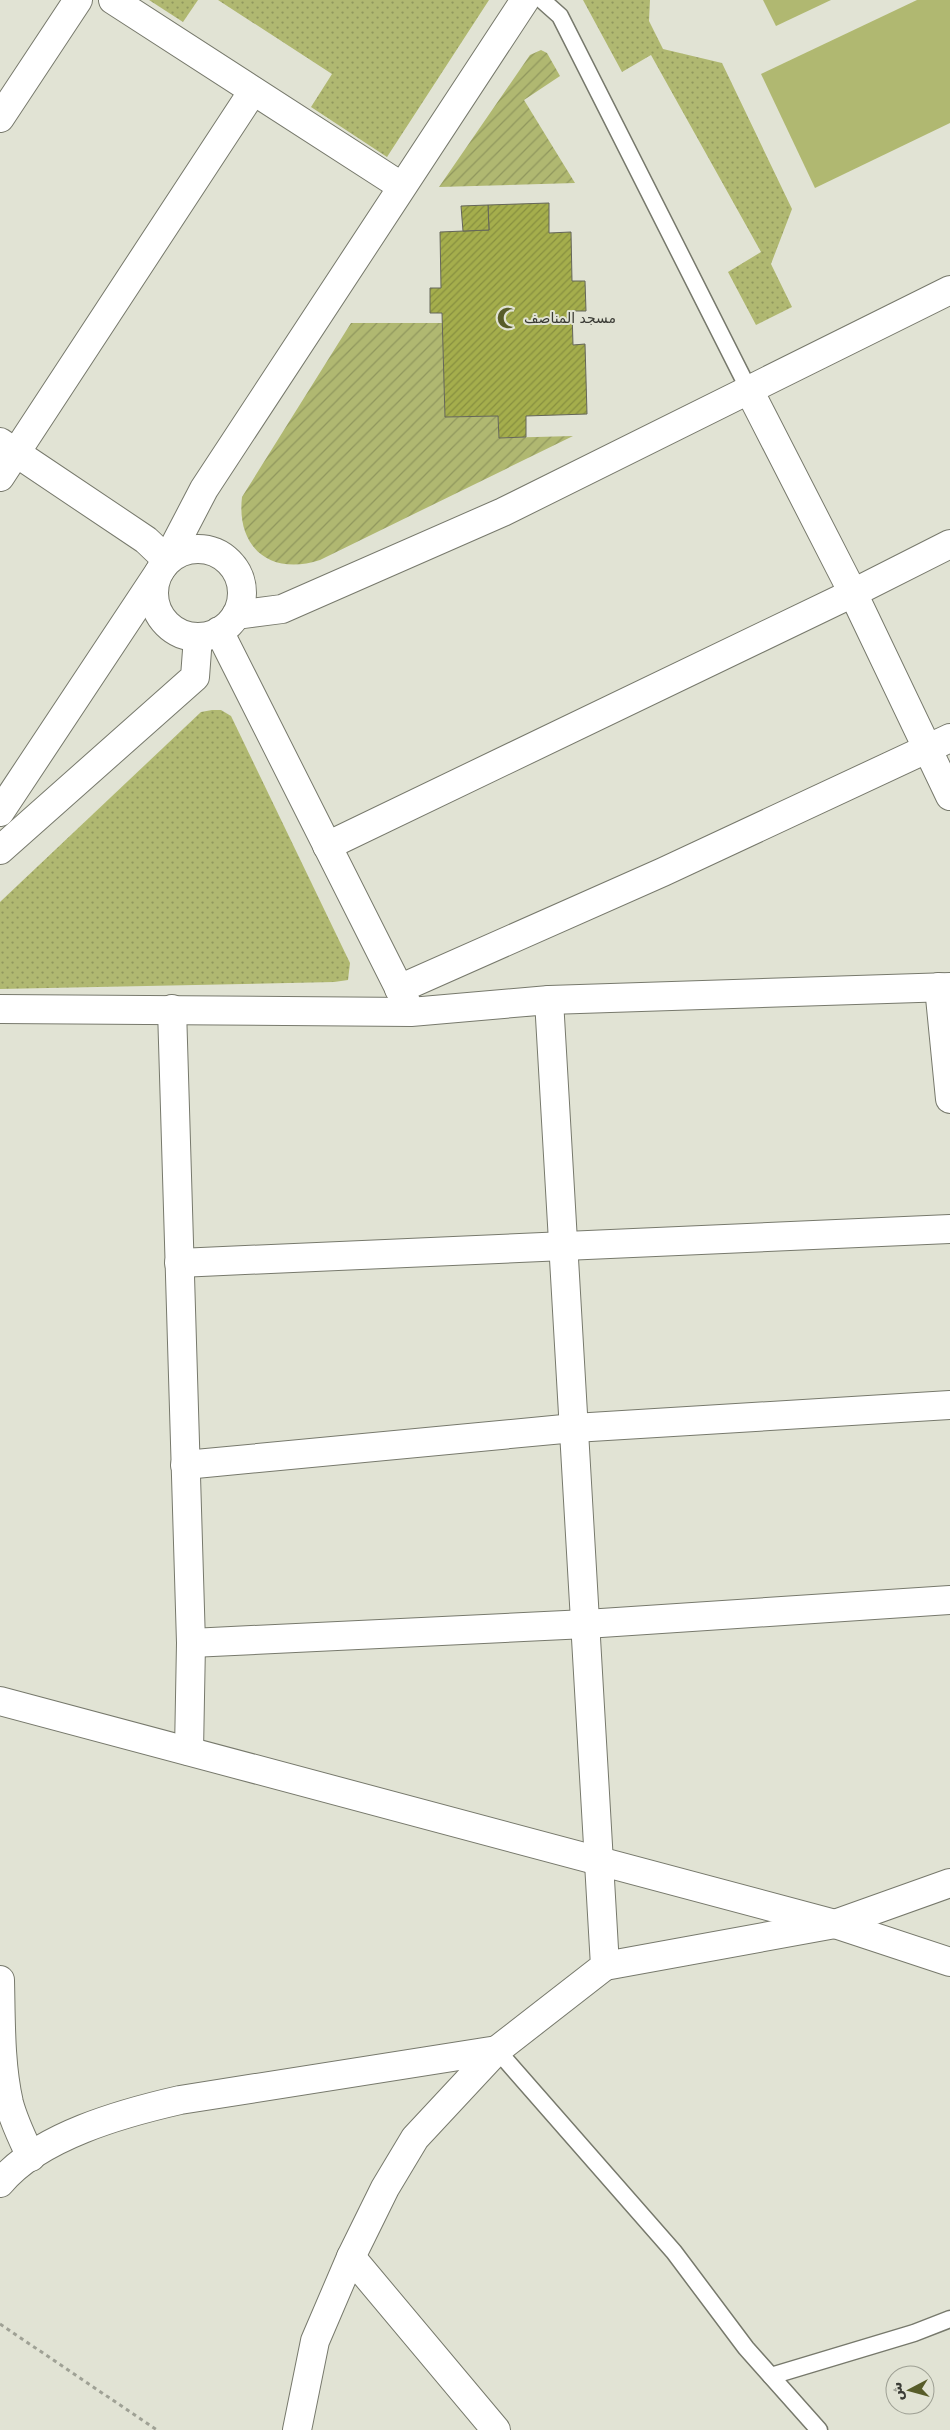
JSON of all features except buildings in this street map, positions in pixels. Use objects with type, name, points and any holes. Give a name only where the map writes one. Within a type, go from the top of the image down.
[{"type":"street","points":[[0,118],[78,0]]},
{"type":"street","points":[[113,0],[401,186]]},
{"type":"street","points":[[525,0],[401,186],[204,489],[156,580],[154,593],[156,607],[163,619],[173,629],[185,635],[218,628],[282,609],[317,596],[503,512],[950,290]]},
{"type":"street","points":[[0,477],[8,447],[253,91]]},
{"type":"street","points":[[749,390],[853,593],[939,744],[950,796]]},
{"type":"street","points":[[8,447],[146,540],[167,560]]},
{"type":"street","points":[[327,846],[853,593],[950,544]]},
{"type":"street","points":[[0,812],[167,560],[185,551],[199,549],[213,552],[227,560],[236,571],[241,585],[241,600],[218,628],[195,677],[0,850]]},
{"type":"street","points":[[218,628],[405,1001]]},
{"type":"street","points":[[405,1001],[663,872],[939,744]]},
{"type":"street","points":[[0,1008],[172,1009],[405,1001],[549,1000],[944,987],[950,1099]]},
{"type":"street","points":[[549,1000],[586,1624],[597,1860],[605,1966]]},
{"type":"street","points":[[172,1009],[191,1643],[190,1752]]},
{"type":"street","points":[[179,1262],[564,1244],[950,1229]]},
{"type":"street","points":[[185,1466],[574,1428],[950,1405]]},
{"type":"street","points":[[191,1643],[586,1624],[950,1600]]},
{"type":"street","points":[[0,1701],[835,1924],[950,1962]]},
{"type":"street","points":[[297,2430],[315,2340],[351,2257],[385,2188],[415,2138],[497,2050],[605,1966],[835,1924],[950,1883]]},
{"type":"street","points":[[0,1980],[6,2086],[9,2104],[31,2157]]},
{"type":"street","points":[[0,2183],[8,2174],[31,2157],[78,2130],[137,2110],[180,2100],[497,2050]]},
{"type":"street","points":[[351,2257],[496,2430]]},
{"type":"lane","points":[[542,0],[560,16],[749,390]]},
{"type":"lane","points":[[497,2050],[674,2252],[746,2348],[819,2430]]},
{"type":"lane","points":[[771,2376],[914,2333],[950,2319]]},
{"type":"path","points":[[0,2324],[157,2430]]},
{"type":"green space","points":[[149,0],[198,0],[183,22]]},
{"type":"green space","points":[[218,0],[489,0],[387,157],[311,107],[332,74]]},
{"type":"green space","points":[[583,0],[650,0],[649,21],[663,49],[722,63],[792,209],[771,264],[792,307],[756,325],[728,272],[761,252],[651,55],[622,72]]},
{"type":"green space","points":[[763,0],[831,0],[776,26]]},
{"type":"green space","points":[[917,0],[950,0],[950,123],[815,188],[761,74]]},
{"type":"green space","points":[[541,50],[547,53],[560,76],[524,100],[575,183],[439,187],[530,55]]},
{"type":"green space","points":[[351,323],[443,323],[445,417],[498,416],[499,438],[573,436],[320,560],[303,564],[287,564],[273,561],[261,554],[251,544],[245,531],[242,515],[242,497]]},
{"type":"green space","points":[[221,710],[231,716],[350,963],[348,980],[334,982],[0,989],[0,902],[201,712]]},
{"type":"place","name":"مسجد المناصف","points":[[508,318]]}]
